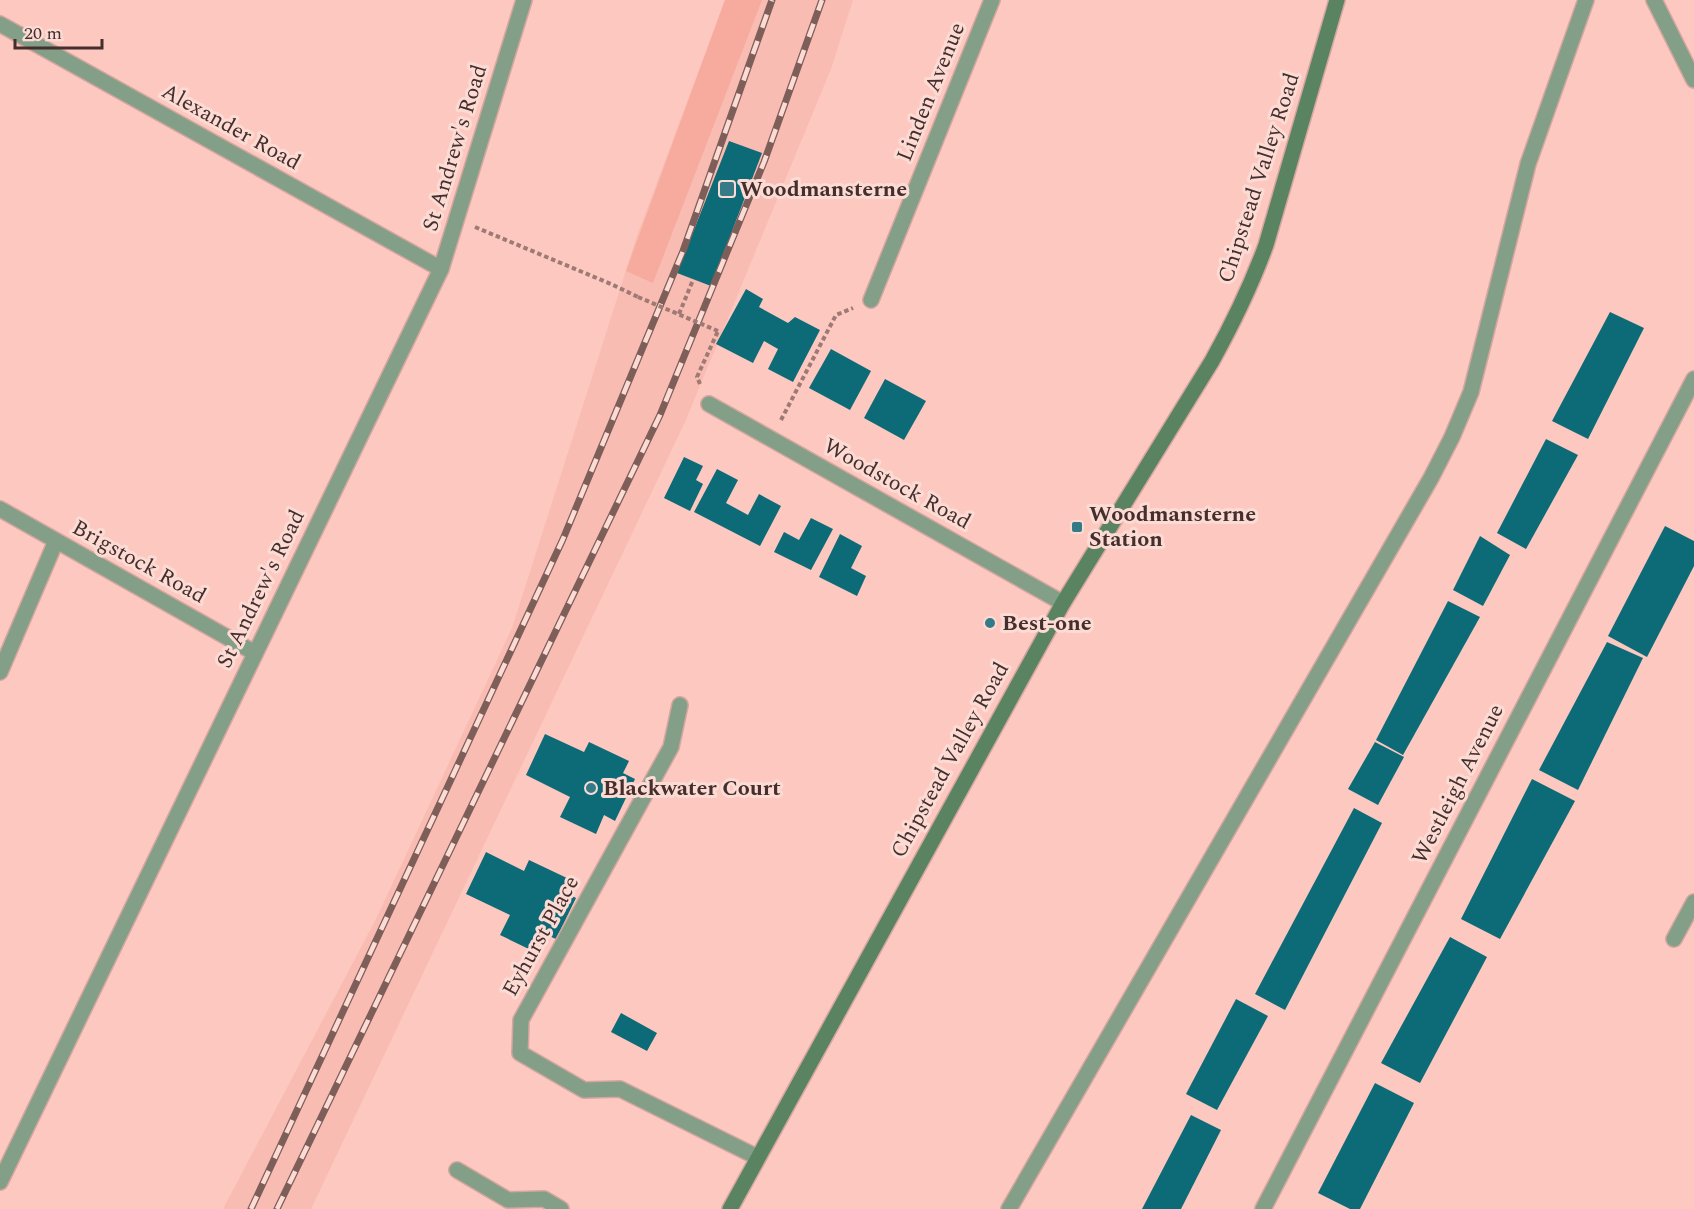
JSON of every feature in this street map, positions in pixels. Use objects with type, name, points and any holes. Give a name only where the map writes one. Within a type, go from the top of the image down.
[{"type":"main road","name":"Chipstead Valley Road","points":[[730,1209],[1063,603],[1212,361],[1252,284],[1266,245],[1337,0]]},
{"type":"street","name":"St Andrew's Road","points":[[0,1182],[441,269],[524,0]]},
{"type":"street","name":"Linden Avenue","points":[[871,300],[992,0]]},
{"type":"street","points":[[1009,1209],[1425,488],[1452,437],[1471,392],[1528,164],[1586,0]]},
{"type":"street","points":[[1654,0],[1694,80]]},
{"type":"street","name":"Alexander Road","points":[[0,24],[441,269]]},
{"type":"street","name":"Westleigh Avenue","points":[[1263,1209],[1694,379]]},
{"type":"street","name":"Woodstock Road","points":[[709,404],[1063,603]]},
{"type":"street","name":"Brigstock Road","points":[[0,509],[255,653]]},
{"type":"street","points":[[0,672],[56,541]]},
{"type":"street","name":"Eyhurst Place","points":[[681,705],[671,747],[520,1020],[520,1053],[584,1090],[620,1089],[757,1157]]},
{"type":"street","points":[[1674,939],[1694,902]]},
{"type":"street","points":[[457,1170],[508,1200],[544,1199],[561,1209]]},
{"type":"path","points":[[458,220],[718,331],[697,377]]},
{"type":"path","points":[[679,314],[693,280]]},
{"type":"path","points":[[771,439],[836,315],[871,300]]},
{"type":"shaded area","points":[[725,0],[853,0],[831,69],[685,422],[311,1209],[223,1209],[376,919],[512,628],[637,236]]},
{"type":"shaded area","points":[[725,0],[762,0],[653,283],[626,271]]},
{"type":"building","points":[[729,141],[762,153],[711,286],[677,273]]},
{"type":"building","points":[[746,289],[763,299],[759,307],[788,323],[795,317],[820,330],[793,382],[768,369],[778,349],[764,341],[753,363],[716,344]]},
{"type":"building","points":[[1610,312],[1644,328],[1588,439],[1552,421]]},
{"type":"building","points":[[831,349],[871,371],[850,410],[809,388]]},
{"type":"building","points":[[885,379],[926,401],[904,440],[864,418]]},
{"type":"building","points":[[1546,439],[1578,455],[1526,549],[1497,533]]},
{"type":"building","points":[[684,457],[703,466],[696,480],[703,484],[690,511],[664,498]]},
{"type":"building","points":[[717,469],[738,480],[726,503],[748,515],[759,494],[781,506],[760,546],[694,512]]},
{"type":"building","points":[[811,518],[833,529],[811,570],[774,552],[784,532],[799,540]]},
{"type":"building","points":[[1665,526],[1694,541],[1694,566],[1647,657],[1608,636]]},
{"type":"building","points":[[840,534],[862,546],[851,568],[866,576],[857,596],[819,577]]},
{"type":"building","points":[[1480,536],[1510,555],[1483,606],[1453,590]]},
{"type":"building","points":[[1448,601],[1480,617],[1403,755],[1376,740]]},
{"type":"building","points":[[1607,642],[1643,658],[1578,790],[1539,770]]},
{"type":"building","name":"Blackwater Court","points":[[545,734],[584,752],[589,742],[629,761],[623,773],[635,779],[615,821],[604,815],[596,834],[560,817],[570,797],[526,775]]},
{"type":"building","points":[[1375,742],[1404,757],[1378,805],[1348,789]]},
{"type":"building","points":[[1532,779],[1575,801],[1500,939],[1461,919]]},
{"type":"building","points":[[1354,808],[1382,823],[1285,1010],[1255,994]]},
{"type":"building","points":[[486,852],[524,871],[529,860],[569,879],[563,891],[576,898],[556,939],[544,934],[535,952],[500,935],[510,915],[466,894]]},
{"type":"building","points":[[1450,937],[1487,957],[1420,1083],[1381,1063]]},
{"type":"building","points":[[1236,999],[1268,1016],[1217,1110],[1186,1094]]},
{"type":"building","points":[[621,1013],[657,1033],[647,1051],[611,1032]]},
{"type":"building","points":[[1375,1083],[1414,1103],[1360,1209],[1350,1209],[1318,1193]]},
{"type":"building","points":[[1191,1115],[1221,1130],[1181,1209],[1142,1209]]},
{"type":"railway","points":[[251,1209],[563,539],[683,251],[772,0]]},
{"type":"railway","points":[[277,1209],[660,415],[764,162],[822,0]]},
{"type":"place","name":"Woodmansterne","points":[[727,189]]},
{"type":"place","name":"Woodmansterne Station","points":[[1077,527]]},
{"type":"place","name":"Best-one","points":[[990,623]]},
{"type":"place","name":"Blackwater Court","points":[[591,788]]}]
